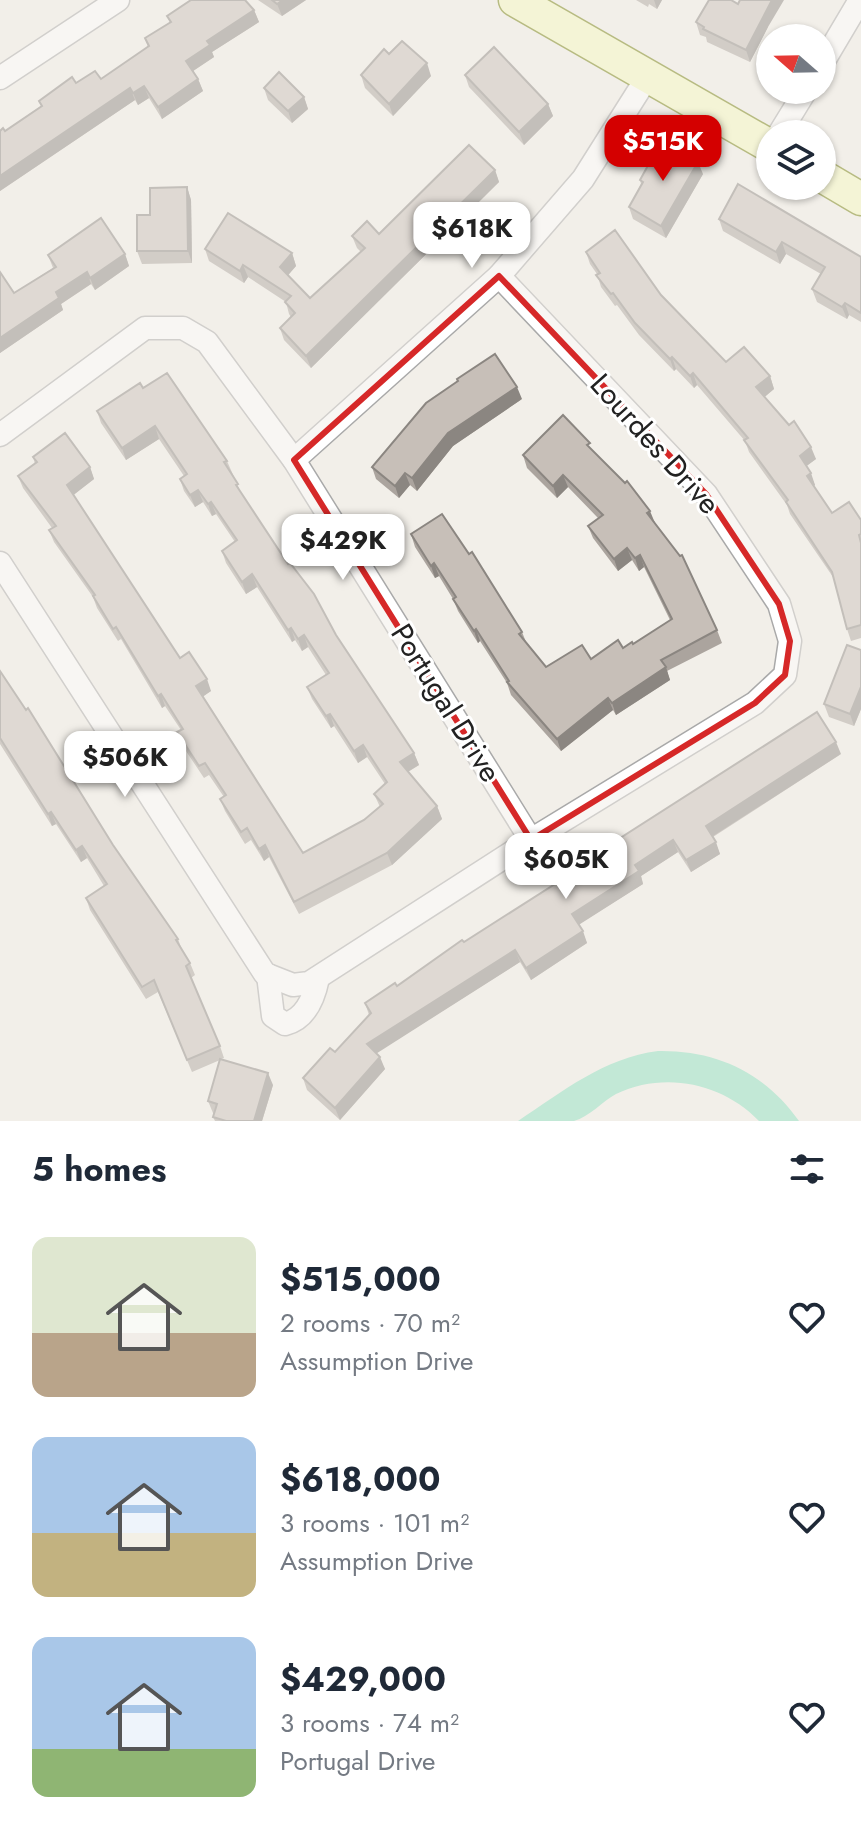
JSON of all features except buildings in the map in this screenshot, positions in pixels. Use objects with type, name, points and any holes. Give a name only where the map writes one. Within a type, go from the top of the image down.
[{"type":"street","points":[[0,78],[118,0]]},
{"type":"street","points":[[515,0],[756,138]]},
{"type":"street","points":[[836,40],[860,0]]},
{"type":"street","points":[[294,460],[499,276],[583,179],[648,76]]},
{"type":"street","points":[[836,184],[861,199]]},
{"type":"street","name":"Lourdes Drive","points":[[499,276],[706,494],[779,604],[790,641],[785,675],[755,703],[531,840]]},
{"type":"street","name":"Portugal Drive","points":[[0,435],[145,328],[183,328],[207,342],[294,460],[531,840]]},
{"type":"street","points":[[0,563],[268,975],[273,1016],[285,1024],[296,1021],[304,1013],[318,978]]},
{"type":"street","points":[[268,975],[293,985],[309,983],[531,840]]},
{"type":"highlighted area","points":[[499,276],[706,494],[779,604],[790,641],[785,675],[755,703],[531,840],[294,460]]},
{"type":"green space","points":[[658,1051],[700,1055],[738,1068],[771,1090],[799,1121],[759,1121],[728,1098],[710,1090],[673,1082],[635,1087],[616,1094],[574,1121],[518,1121],[602,1068]]}]
